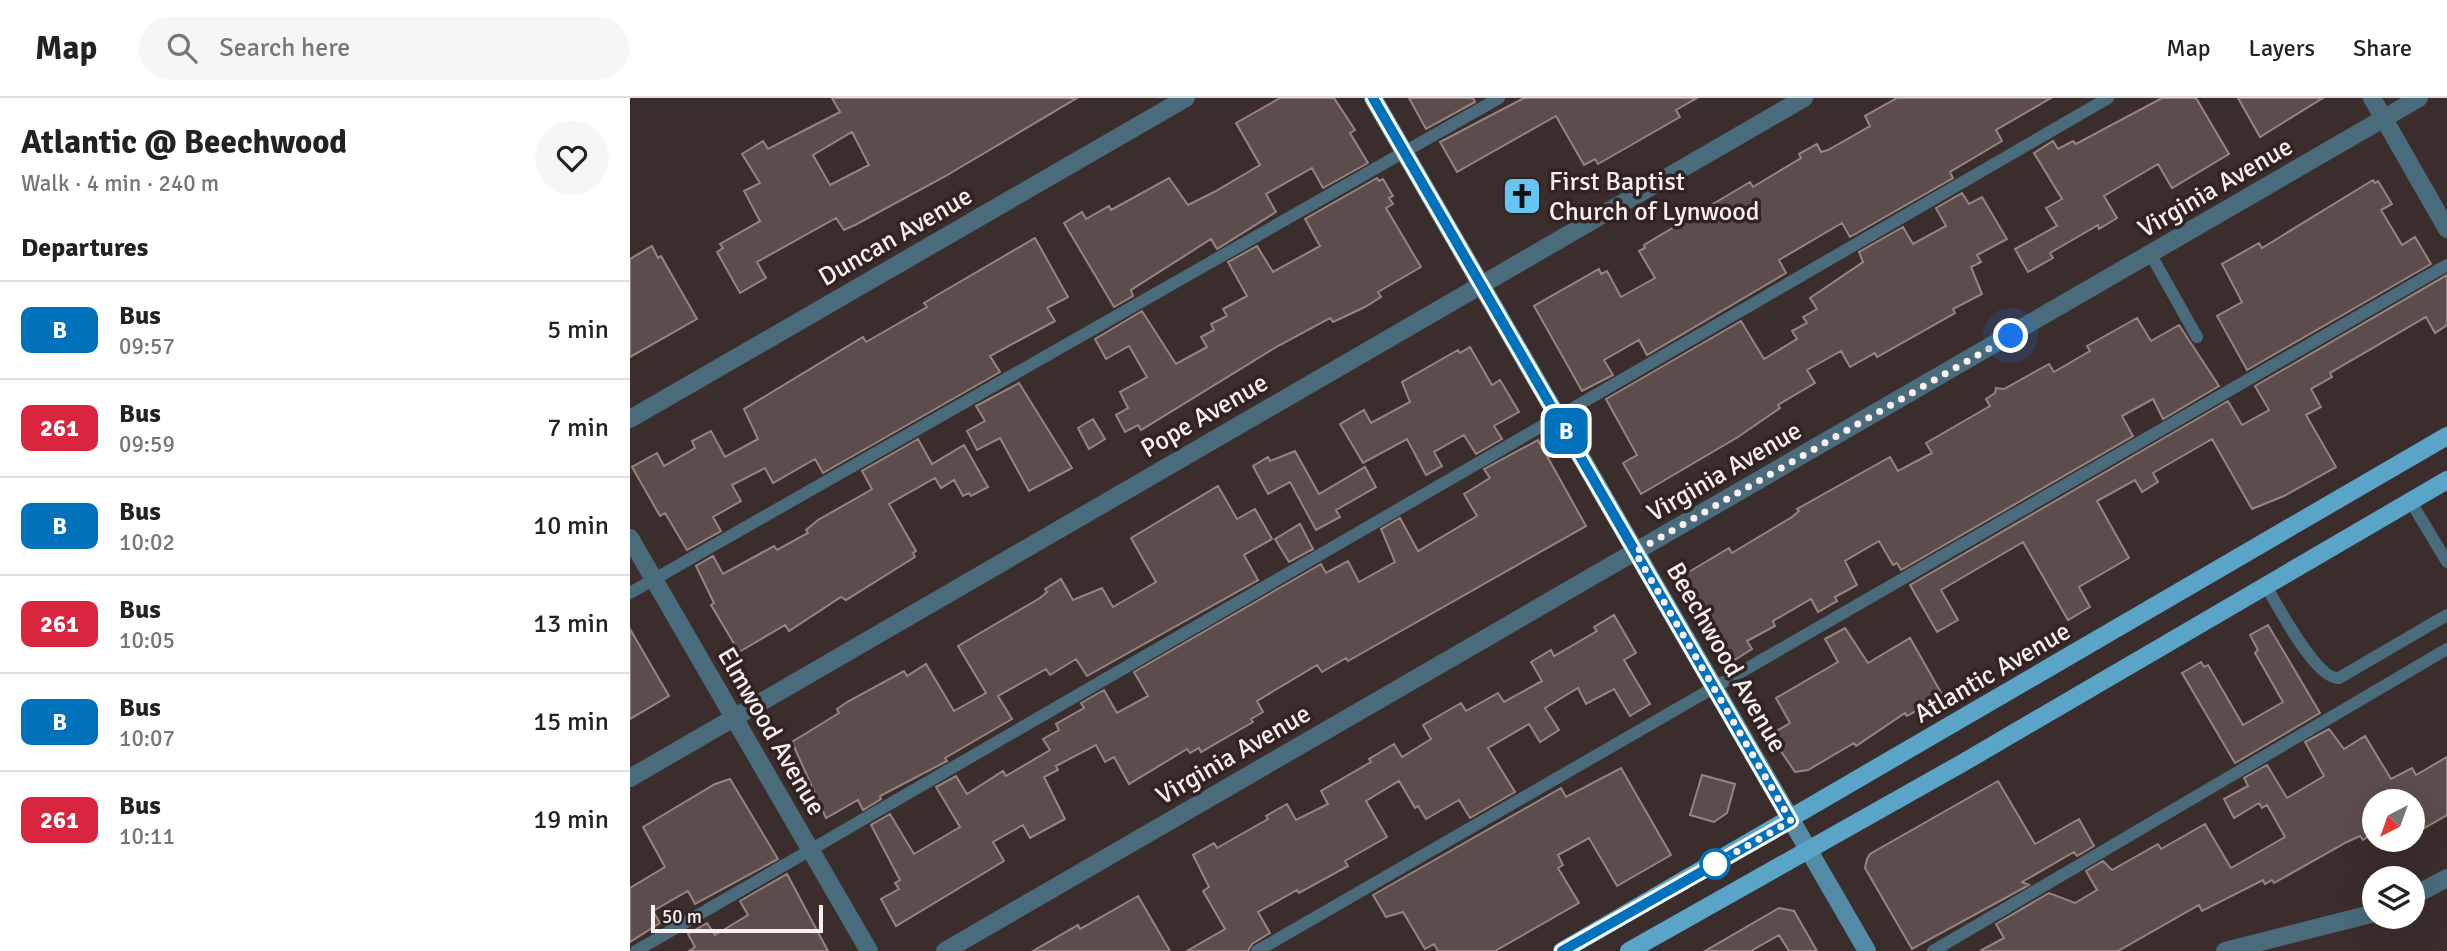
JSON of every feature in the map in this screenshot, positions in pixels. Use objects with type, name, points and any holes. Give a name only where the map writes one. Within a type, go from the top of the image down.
[{"type":"main road","name":"Atlantic Avenue","points":[[1562,951],[1791,821],[2447,436]]},
{"type":"main road","points":[[1629,951],[1959,765],[2447,480]]},
{"type":"street","name":"Duncan Avenue","points":[[630,419],[1186,98]]},
{"type":"street","name":"Beechwood Avenue","points":[[1373,98],[1867,951]]},
{"type":"street","name":"Pope Avenue","points":[[630,778],[1804,98]]},
{"type":"street","points":[[2372,98],[2447,229]]},
{"type":"street","name":"Virginia Avenue","points":[[945,951],[2419,98]]},
{"type":"street","name":"Elmwood Avenue","points":[[630,538],[869,951]]},
{"type":"street","points":[[2425,890],[2447,878]]},
{"type":"street","points":[[2225,951],[2362,916]]},
{"type":"lane","points":[[630,593],[1499,98]]},
{"type":"lane","points":[[636,951],[2108,98]]},
{"type":"lane","points":[[2151,255],[2197,337]]},
{"type":"lane","points":[[1257,951],[2447,265]]},
{"type":"lane","points":[[2410,502],[2447,562]]},
{"type":"lane","points":[[2266,586],[2319,668],[2333,678],[2339,678],[2447,614]]},
{"type":"lane","points":[[1933,951],[2447,649]]},
{"type":"building","points":[[832,98],[1077,98],[944,177],[855,225],[844,230],[836,218],[757,262],[766,278],[740,293],[717,252],[723,248],[720,244],[760,221],[744,191],[760,183],[742,154],[763,141],[768,149],[840,112]],"holes":[[[852,132],[869,165],[830,185],[813,155]]]},
{"type":"building","points":[[1280,98],[1334,98],[1355,130],[1350,133],[1368,163],[1323,188],[1312,168],[1266,194],[1276,212],[1217,249],[1211,239],[1131,290],[1133,296],[1114,307],[1064,223],[1082,212],[1086,219],[1109,206],[1111,210],[1169,178],[1188,205],[1214,192],[1260,165],[1236,123]]},
{"type":"building","points":[[1409,98],[1473,98],[1475,102],[1426,129]]},
{"type":"building","points":[[1524,98],[1697,98],[1676,110],[1680,117],[1598,164],[1595,159],[1584,165],[1556,116],[1457,172],[1440,142]]},
{"type":"building","points":[[1897,98],[2051,98],[1996,130],[2002,141],[1950,172],[1953,178],[1850,237],[1842,223],[1779,260],[1786,273],[1647,355],[1639,340],[1604,360],[1613,375],[1582,391],[1534,306],[1599,269],[1601,274],[1607,271],[1621,297],[1655,278],[1639,251],[1645,248],[1644,245],[1750,182],[1753,187],[1801,158],[1799,154],[1817,144],[1821,152],[1828,150],[1870,126],[1865,116]]},
{"type":"building","points":[[2162,98],[2196,98],[2229,154],[2172,188],[2158,164],[2104,196],[2117,218],[2099,229],[2098,225],[2050,253],[2053,258],[2028,272],[2015,249],[2057,226],[2046,208],[2062,199],[2034,153],[2053,141],[2058,149],[2073,141],[2076,144]]},
{"type":"building","points":[[2238,98],[2323,98],[2260,137]]},
{"type":"building","points":[[1377,178],[1379,181],[1383,179],[1393,196],[1389,198],[1393,204],[1386,208],[1421,267],[1378,292],[1381,297],[1365,307],[1333,322],[1330,318],[1278,346],[1141,430],[1138,425],[1125,432],[1116,415],[1128,408],[1120,392],[1147,377],[1129,346],[1106,359],[1095,339],[1142,311],[1176,364],[1207,347],[1201,337],[1214,330],[1211,324],[1227,316],[1223,309],[1247,296],[1228,262],[1257,246],[1273,272],[1320,246],[1305,219]]},
{"type":"building","points":[[2373,180],[2375,183],[2378,181],[2392,204],[2381,210],[2402,245],[2415,237],[2431,264],[2247,370],[2217,316],[2242,302],[2222,264],[2259,243],[2262,248]]},
{"type":"building","points":[[1962,193],[1969,204],[1982,197],[2007,239],[1977,255],[1981,262],[1971,267],[1982,294],[1953,309],[1955,313],[1877,357],[1875,353],[1850,367],[1841,351],[1807,370],[1815,383],[1778,405],[1780,408],[1738,437],[1641,494],[1623,463],[1637,455],[1606,399],[1741,321],[1764,359],[1797,339],[1792,331],[1807,323],[1803,317],[1817,309],[1810,298],[1863,262],[1859,252],[1903,227],[1913,244],[1946,226],[1936,208]]},
{"type":"building","points":[[1035,238],[1068,297],[1047,308],[1055,321],[990,356],[1000,372],[823,473],[815,459],[773,483],[765,468],[732,485],[741,501],[713,517],[721,531],[687,550],[665,513],[660,516],[632,467],[657,453],[664,466],[695,448],[692,441],[711,431],[725,457],[758,439],[744,409],[863,337],[866,342],[927,307],[924,303]]},
{"type":"building","points":[[652,246],[658,258],[661,256],[697,319],[630,357],[630,259]]},
{"type":"building","points":[[2447,275],[2447,325],[2435,333],[2426,317],[2330,373],[2332,377],[2311,389],[2321,407],[2306,415],[2336,467],[2284,496],[2252,509],[2212,439],[2153,473],[2158,482],[2142,492],[2135,480],[2097,501],[2129,558],[2079,587],[2090,607],[2068,620],[2023,542],[1941,590],[1958,620],[1937,632],[1910,585],[2228,401],[2242,425],[2269,410],[2255,386]]},
{"type":"building","points":[[2137,318],[2151,341],[2179,325],[2219,386],[2163,419],[2153,399],[2122,416],[2133,436],[1901,570],[1897,563],[1893,565],[1879,541],[1845,561],[1857,585],[1835,597],[1837,601],[1818,612],[1811,599],[1773,621],[1775,626],[1747,641],[1752,649],[1733,661],[1682,576],[1729,548],[1732,553],[1792,517],[1799,511],[1797,509],[1890,457],[1898,471],[1932,453],[1926,443],[1990,406],[1986,399],[1995,393],[1996,388],[2004,389],[2049,364],[2054,372],[2090,351],[2087,346]]},
{"type":"building","points":[[1470,347],[1492,385],[1500,380],[1519,412],[1494,426],[1502,439],[1476,454],[1464,435],[1434,452],[1442,466],[1426,475],[1407,439],[1363,463],[1340,424],[1364,410],[1371,423],[1410,402],[1402,382],[1458,350],[1460,353]]},
{"type":"building","points":[[1019,383],[1072,468],[1029,491],[1000,438],[977,450],[967,431],[985,421],[976,406]]},
{"type":"building","points":[[1093,419],[1105,439],[1089,449],[1078,428]]},
{"type":"building","points":[[918,439],[932,464],[964,445],[988,487],[971,496],[969,493],[963,496],[954,480],[941,488],[935,478],[889,504],[916,551],[913,553],[915,557],[846,600],[841,597],[789,631],[785,625],[739,652],[711,605],[714,603],[696,566],[713,556],[723,574],[774,546],[777,550],[808,533],[806,530],[818,520],[872,489],[862,471]]},
{"type":"building","points":[[1538,440],[1586,526],[1348,661],[1346,658],[1322,672],[1317,665],[1257,701],[1263,712],[1251,719],[1253,722],[1201,752],[1199,748],[1190,753],[1187,749],[1129,784],[1114,757],[1105,762],[1096,745],[1056,766],[1058,770],[1044,777],[1065,819],[1030,838],[1023,825],[993,842],[1004,861],[896,926],[881,899],[899,889],[895,883],[900,880],[871,825],[890,814],[914,854],[960,827],[936,787],[956,776],[967,794],[1003,771],[1006,776],[1050,750],[1043,739],[1059,730],[1056,724],[1084,708],[1081,703],[1104,690],[1117,713],[1148,696],[1134,672],[1321,564],[1326,573],[1348,561],[1359,582],[1395,562],[1381,529],[1400,518],[1418,551],[1477,516],[1464,494],[1490,478],[1484,469]]},
{"type":"building","points":[[1295,451],[1319,494],[1365,467],[1376,487],[1336,510],[1340,517],[1316,530],[1290,482],[1268,494],[1253,466],[1268,457],[1270,461]]},
{"type":"building","points":[[1218,486],[1237,519],[1255,509],[1272,539],[1244,555],[1258,580],[1087,676],[1076,659],[1050,675],[1046,669],[998,696],[1012,719],[945,758],[947,761],[880,796],[881,799],[863,810],[858,800],[826,818],[792,742],[839,713],[837,709],[847,702],[904,671],[907,676],[926,664],[954,711],[986,693],[958,646],[1040,598],[1047,592],[1045,589],[1061,579],[1073,600],[1102,588],[1113,607],[1156,582],[1131,538]]},
{"type":"building","points":[[1300,524],[1313,549],[1289,562],[1275,539]]},
{"type":"building","points":[[1614,615],[1636,653],[1624,660],[1650,704],[1630,716],[1614,689],[1586,704],[1578,688],[1545,708],[1559,730],[1540,742],[1529,724],[1488,748],[1515,792],[1470,818],[1459,800],[1426,819],[1418,806],[1415,808],[1399,781],[1366,801],[1387,837],[1345,861],[1348,866],[1258,912],[1270,933],[1252,944],[1248,951],[1187,951],[1225,929],[1203,891],[1209,887],[1193,855],[1214,843],[1217,848],[1268,819],[1266,816],[1287,804],[1296,820],[1328,804],[1321,791],[1371,762],[1369,759],[1394,744],[1402,757],[1431,739],[1423,725],[1461,703],[1466,711],[1498,693],[1504,702],[1542,681],[1531,662],[1551,650],[1554,656],[1597,631],[1594,627]]},
{"type":"building","points":[[2268,625],[2320,713],[2235,763],[2182,673],[2201,662],[2204,667],[2208,665],[2243,725],[2283,702],[2255,653],[2258,650],[2250,635]]},
{"type":"building","points":[[1845,628],[1868,663],[1910,638],[1943,696],[1907,716],[1905,713],[1856,746],[1854,743],[1808,770],[1795,772],[1770,735],[1790,723],[1776,698],[1838,662],[1825,639]]},
{"type":"building","points":[[630,629],[669,696],[630,719]]},
{"type":"building","points":[[2329,729],[2344,749],[2365,736],[2391,779],[2412,768],[2416,775],[2447,757],[2447,815],[2426,827],[2426,789],[2362,789],[2362,839],[2360,836],[2347,842],[2274,883],[2272,880],[2265,884],[2263,880],[2202,911],[2199,905],[2118,951],[1980,951],[2004,938],[1996,924],[2049,893],[2075,903],[2097,890],[2086,871],[2103,861],[2112,870],[2158,844],[2161,849],[2205,824],[2231,868],[2285,837],[2267,805],[2262,808],[2259,803],[2234,818],[2224,799],[2248,786],[2244,778],[2267,765],[2287,798],[2324,776],[2305,742]]},
{"type":"building","points":[[1621,768],[1671,855],[1617,886],[1589,838],[1558,855],[1563,865],[1558,868],[1579,903],[1495,951],[1438,951],[1434,944],[1425,949],[1403,912],[1386,917],[1373,895],[1561,788],[1566,797]]},
{"type":"building","points":[[1702,775],[1735,784],[1727,813],[1714,822],[1690,815]]},
{"type":"building","points":[[730,779],[778,859],[695,904],[688,891],[653,911],[660,923],[630,942],[630,888],[665,867],[643,827],[715,784]]},
{"type":"building","points":[[1998,781],[2035,844],[2079,819],[2094,846],[2077,856],[2074,852],[2022,882],[2029,885],[1912,949],[1865,868],[1867,859],[1870,854]]},
{"type":"building","points":[[787,874],[828,951],[689,951],[695,947],[688,934],[707,923],[715,935],[748,915],[740,901]]},
{"type":"building","points":[[1138,896],[1170,951],[1033,951],[1078,925],[1080,929]]},
{"type":"building","points":[[1779,908],[1794,911],[1817,951],[1789,951],[1779,935],[1751,951],[1705,951]]},
{"type":"bus line","name":"B","points":[[1373,98],[1791,821],[1562,951]]},
{"type":"place","name":"First Baptist Church of Lynwood","points":[[1522,196]]},
{"type":"route","points":[[1715,864],[1791,821],[1635,552],[2011,336]]}]
